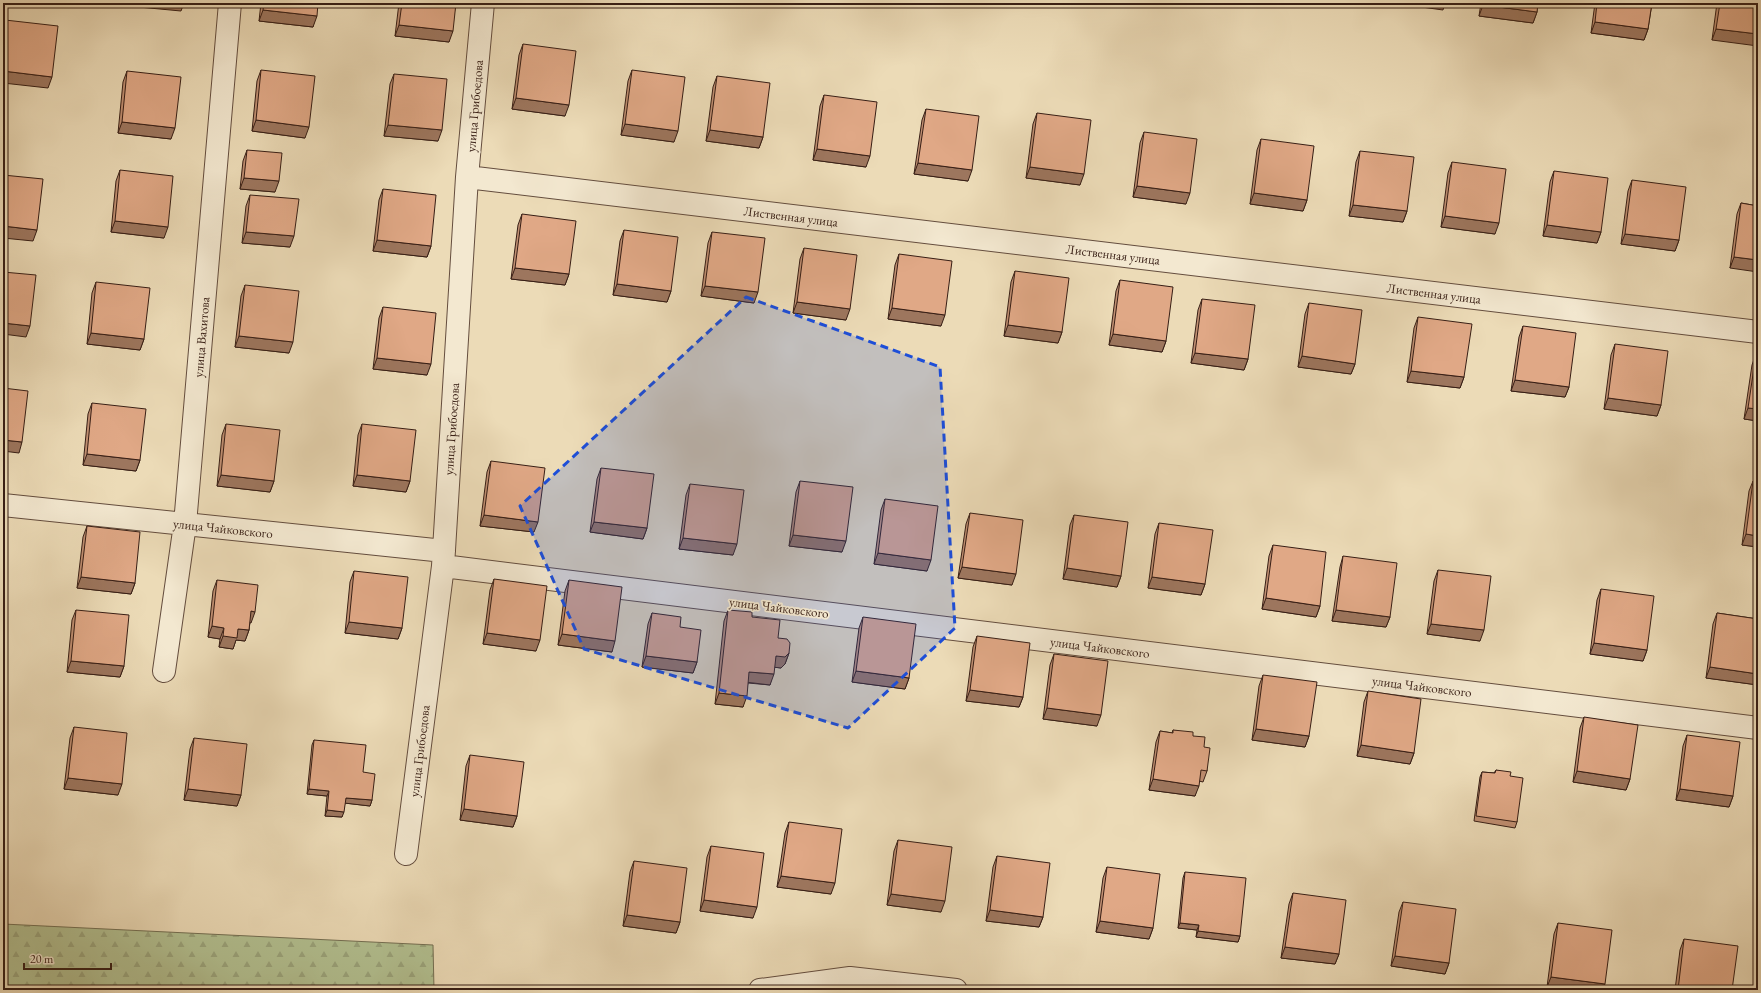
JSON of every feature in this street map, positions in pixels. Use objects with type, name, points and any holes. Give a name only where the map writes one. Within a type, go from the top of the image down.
[{"type":"street","name":"улица Вахитова","points":[[164,671],[185,524],[230,3]]},
{"type":"street","name":"улица Грибоедова","points":[[406,854],[443,559],[467,177],[483,3]]},
{"type":"street","name":"Лиственная улица","points":[[467,177],[1758,332]]},
{"type":"street","name":"улица Чайковского","points":[[3,505],[185,524],[443,559],[1758,728]]},
{"type":"street","points":[[760,990],[850,978],[956,990]]},
{"type":"highlighted area","points":[[746,297],[940,367],[955,628],[848,728],[584,649],[520,506]]},
{"type":"green space","points":[[3,924],[433,945],[434,990],[3,990]]},
{"type":"building","points":[[264,3],[318,3],[317,16],[263,10]]},
{"type":"building","points":[[402,3],[456,3],[453,31],[399,25]]},
{"type":"building","points":[[1483,3],[1538,3],[1537,12],[1483,5]]},
{"type":"building","points":[[1597,3],[1652,3],[1648,29],[1595,22]]},
{"type":"building","points":[[1720,3],[1758,3],[1758,34],[1716,29]]},
{"type":"building","points":[[5,20],[58,26],[52,77],[3,71],[3,35]]},
{"type":"building","points":[[523,44],[576,51],[569,105],[516,98]]},
{"type":"building","points":[[261,70],[315,76],[309,127],[256,120]]},
{"type":"building","points":[[632,70],[685,77],[678,131],[625,124]]},
{"type":"building","points":[[127,71],[181,77],[175,128],[122,122]]},
{"type":"building","points":[[394,74],[447,79],[442,130],[388,125]]},
{"type":"building","points":[[717,76],[770,83],[763,137],[710,130]]},
{"type":"building","points":[[824,95],[877,102],[870,156],[817,149]]},
{"type":"building","points":[[926,109],[979,116],[972,170],[918,163]]},
{"type":"building","points":[[1037,113],[1091,120],[1084,174],[1030,167]]},
{"type":"building","points":[[1144,132],[1197,139],[1190,193],[1137,186]]},
{"type":"building","points":[[1261,139],[1314,146],[1307,200],[1254,193]]},
{"type":"building","points":[[247,150],[282,153],[279,181],[244,178]]},
{"type":"building","points":[[1360,151],[1414,157],[1407,211],[1353,205]]},
{"type":"building","points":[[1452,162],[1506,169],[1499,223],[1445,216]]},
{"type":"building","points":[[120,170],[173,176],[168,227],[115,221]]},
{"type":"building","points":[[1554,171],[1608,178],[1601,232],[1547,225]]},
{"type":"building","points":[[3,175],[43,179],[37,230],[3,226]]},
{"type":"building","points":[[1632,180],[1686,187],[1679,240],[1625,234]]},
{"type":"building","points":[[383,189],[436,195],[431,246],[377,240]]},
{"type":"building","points":[[250,195],[299,199],[294,236],[246,232]]},
{"type":"building","points":[[1741,203],[1758,206],[1758,260],[1734,257]]},
{"type":"building","points":[[522,214],[576,221],[569,274],[515,268]]},
{"type":"building","points":[[624,230],[678,237],[671,291],[617,284]]},
{"type":"building","points":[[712,232],[765,238],[758,292],[705,286]]},
{"type":"building","points":[[804,248],[857,255],[850,309],[797,302]]},
{"type":"building","points":[[899,254],[952,261],[945,315],[892,308]]},
{"type":"building","points":[[1015,271],[1069,278],[1062,332],[1008,325]]},
{"type":"building","points":[[3,272],[36,275],[30,326],[3,323]]},
{"type":"building","points":[[1120,280],[1173,287],[1166,341],[1113,334]]},
{"type":"building","points":[[96,282],[150,288],[144,339],[91,333]]},
{"type":"building","points":[[245,285],[299,291],[293,342],[239,336]]},
{"type":"building","points":[[1202,299],[1255,305],[1248,359],[1195,353]]},
{"type":"building","points":[[1309,303],[1362,310],[1355,364],[1302,356]]},
{"type":"building","points":[[383,307],[436,313],[431,364],[377,358]]},
{"type":"building","points":[[1418,317],[1472,324],[1464,377],[1411,371]]},
{"type":"building","points":[[1523,326],[1576,333],[1569,387],[1515,380]]},
{"type":"building","points":[[1615,344],[1668,351],[1661,405],[1608,398]]},
{"type":"building","points":[[1756,354],[1758,354],[1758,409],[1748,408]]},
{"type":"building","points":[[3,388],[28,391],[22,442],[3,440]]},
{"type":"building","points":[[92,403],[146,409],[140,460],[87,454]]},
{"type":"building","points":[[226,424],[280,430],[274,481],[221,475]]},
{"type":"building","points":[[362,424],[416,430],[410,481],[357,475]]},
{"type":"building","points":[[491,461],[545,468],[538,522],[484,515]]},
{"type":"building","points":[[601,468],[654,474],[647,528],[594,522]]},
{"type":"building","points":[[800,481],[853,487],[846,541],[793,535]]},
{"type":"building","points":[[1753,481],[1758,481],[1758,536],[1746,534]]},
{"type":"building","points":[[690,484],[744,490],[737,544],[683,538]]},
{"type":"building","points":[[885,499],[938,506],[931,560],[878,553]]},
{"type":"building","points":[[970,513],[1023,520],[1016,574],[962,567]]},
{"type":"building","points":[[1074,515],[1128,522],[1121,576],[1067,568]]},
{"type":"building","points":[[3,521],[6,521],[3,548]]},
{"type":"building","points":[[1159,523],[1213,530],[1205,584],[1152,577]]},
{"type":"building","points":[[87,526],[140,532],[135,583],[81,577]]},
{"type":"building","points":[[1273,545],[1326,552],[1320,606],[1266,598]]},
{"type":"building","points":[[1343,556],[1397,563],[1390,617],[1336,610]]},
{"type":"building","points":[[1438,570],[1491,576],[1484,630],[1431,624]]},
{"type":"building","points":[[354,571],[408,577],[402,628],[349,622]]},
{"type":"building","points":[[494,579],[547,586],[540,640],[487,633]]},
{"type":"building","points":[[217,580],[258,585],[255,612],[251,611],[249,630],[238,629],[237,638],[223,636],[224,628],[212,626]]},
{"type":"building","points":[[569,580],[622,587],[615,641],[562,634]]},
{"type":"building","points":[[1601,589],[1654,596],[1647,650],[1594,643]]},
{"type":"building","points":[[76,610],[129,615],[124,666],[71,661]]},
{"type":"building","points":[[728,610],[752,612],[752,617],[780,620],[778,638],[787,639],[790,643],[789,653],[785,657],[776,656],[774,674],[749,672],[747,696],[719,693]]},
{"type":"building","points":[[652,613],[681,617],[680,627],[701,630],[697,662],[646,656]]},
{"type":"building","points":[[1717,613],[1758,619],[1758,674],[1710,667]]},
{"type":"building","points":[[863,617],[916,624],[909,678],[856,671]]},
{"type":"building","points":[[977,636],[1030,643],[1023,697],[970,690]]},
{"type":"building","points":[[1054,654],[1108,661],[1101,715],[1047,708]]},
{"type":"building","points":[[1263,675],[1317,682],[1309,736],[1256,729]]},
{"type":"building","points":[[1368,691],[1421,699],[1414,753],[1361,745]]},
{"type":"building","points":[[1584,717],[1638,725],[1630,779],[1577,771]]},
{"type":"building","points":[[74,727],[127,733],[122,784],[68,778]]},
{"type":"building","points":[[1173,730],[1193,732],[1193,736],[1205,737],[1204,747],[1210,748],[1207,771],[1201,770],[1199,786],[1153,779],[1160,731],[1173,733]]},
{"type":"building","points":[[1687,735],[1740,742],[1733,796],[1680,789]]},
{"type":"building","points":[[194,738],[247,744],[241,795],[188,789]]},
{"type":"building","points":[[314,740],[366,745],[363,772],[375,774],[372,800],[346,798],[344,812],[327,810],[329,791],[309,789]]},
{"type":"building","points":[[470,755],[524,762],[517,816],[464,809]]},
{"type":"building","points":[[1496,770],[1511,772],[1510,776],[1523,778],[1517,822],[1476,816],[1482,772],[1495,773]]},
{"type":"building","points":[[789,822],[842,829],[835,883],[781,876]]},
{"type":"building","points":[[898,840],[952,847],[945,901],[891,894]]},
{"type":"building","points":[[711,846],[764,853],[757,907],[704,900]]},
{"type":"building","points":[[997,856],[1050,863],[1043,917],[990,910]]},
{"type":"building","points":[[634,861],[687,868],[680,922],[627,915]]},
{"type":"building","points":[[1107,867],[1160,874],[1153,928],[1100,921]]},
{"type":"building","points":[[1185,872],[1246,878],[1240,936],[1198,931],[1199,925],[1180,923]]},
{"type":"building","points":[[1293,893],[1346,900],[1339,954],[1285,947]]},
{"type":"building","points":[[1403,902],[1456,909],[1449,963],[1395,956]]},
{"type":"building","points":[[1558,923],[1612,930],[1605,984],[1551,977]]},
{"type":"building","points":[[1684,939],[1738,946],[1732,990],[1678,990]]}]
